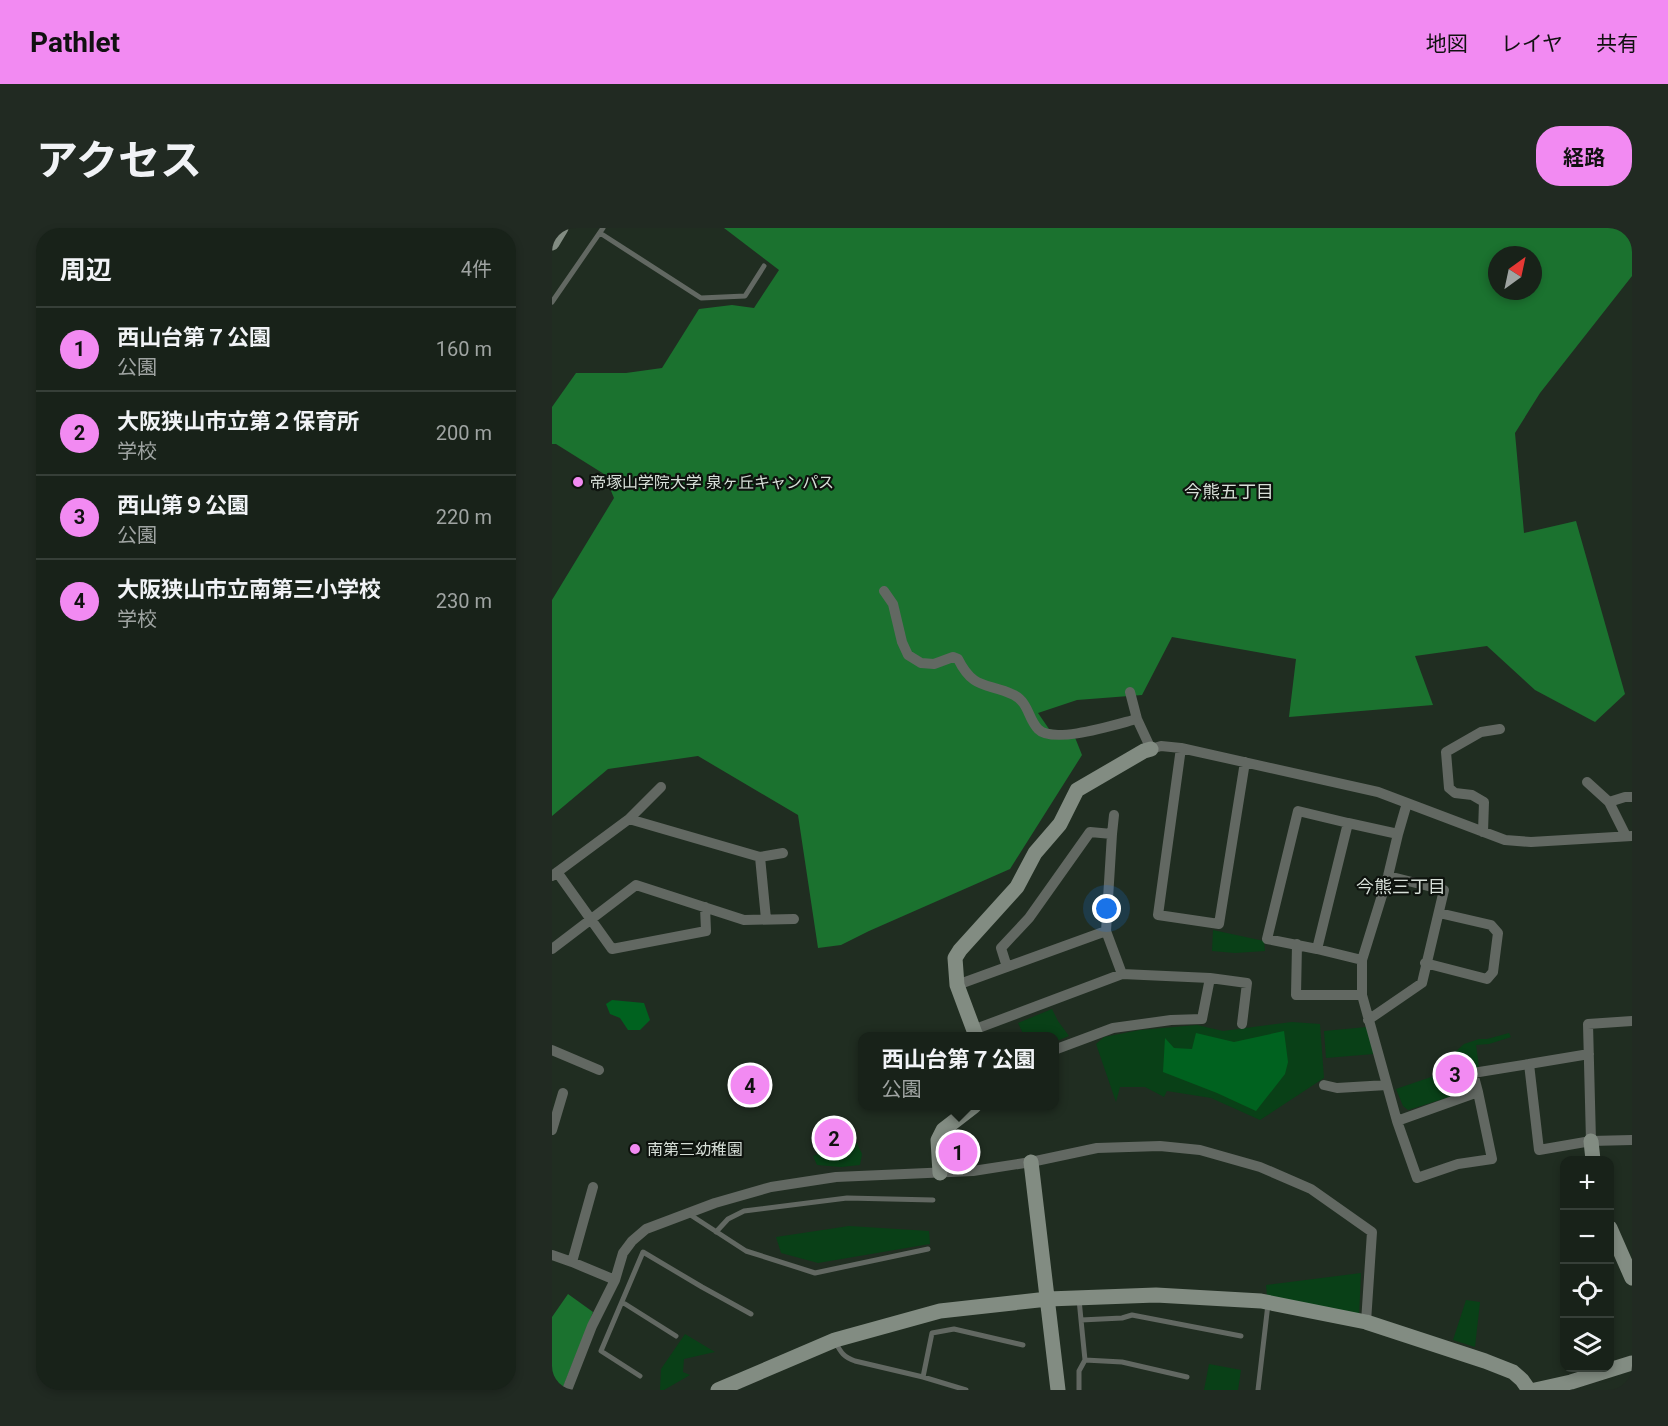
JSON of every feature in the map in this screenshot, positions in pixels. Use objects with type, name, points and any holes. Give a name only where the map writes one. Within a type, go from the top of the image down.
[{"type":"street","points":[[884,591],[893,604],[902,642],[908,655],[921,663],[934,664],[953,657],[958,659],[965,672],[972,678],[988,687],[1017,697],[1027,708],[1038,729],[1047,735],[1067,736],[1137,719]]},
{"type":"street","points":[[1130,692],[1137,719],[1151,749]]},
{"type":"street","points":[[1483,832],[1484,802],[1472,795],[1455,793],[1449,788],[1446,752],[1481,732],[1500,729]]},
{"type":"street","points":[[974,1032],[957,985],[955,958],[960,950],[1017,887],[1035,853],[1060,824],[1077,790],[1151,749],[1161,746],[1181,748],[1378,792],[1505,840],[1532,842],[1629,836],[1609,802],[1587,782]]},
{"type":"street","points":[[1181,748],[1158,915],[1219,924],[1245,762]]},
{"type":"street","points":[[662,787],[629,819],[554,874],[612,949],[706,932],[705,907]]},
{"type":"street","points":[[1609,802],[1632,797]]},
{"type":"street","points":[[1407,803],[1388,876],[1362,960],[1362,995],[1397,1122],[1417,1178],[1458,1164],[1492,1159],[1473,1072],[1589,1054]]},
{"type":"street","points":[[1362,960],[1267,939],[1298,811],[1398,834]]},
{"type":"street","points":[[1114,815],[1106,931],[1122,974]]},
{"type":"street","points":[[629,819],[759,857],[783,853]]},
{"type":"street","points":[[1317,949],[1348,823]]},
{"type":"street","points":[[1007,967],[1001,948],[1029,918],[1090,832],[1112,834]]},
{"type":"street","points":[[759,857],[766,919]]},
{"type":"street","points":[[1368,1020],[1422,984],[1425,963],[1444,890],[1388,876]]},
{"type":"street","points":[[552,949],[636,885],[744,920],[794,919]]},
{"type":"street","points":[[1425,963],[1486,979],[1494,972],[1498,933],[1491,925],[1439,913]]},
{"type":"street","points":[[957,985],[1106,931]]},
{"type":"street","points":[[1297,944],[1296,995],[1362,995]]},
{"type":"street","points":[[977,1032],[1122,974],[1210,978],[1247,983],[1242,1024]]},
{"type":"street","points":[[1059,1048],[1113,1028],[1171,1020],[1202,1019],[1210,978]]},
{"type":"street","points":[[1592,1156],[1588,1024],[1632,1021]]},
{"type":"street","points":[[552,1050],[599,1070]]},
{"type":"street","points":[[1529,1064],[1539,1150],[1591,1141],[1632,1140]]},
{"type":"street","points":[[1324,1085],[1337,1088],[1386,1085]]},
{"type":"street","points":[[1397,1122],[1478,1092]]},
{"type":"street","points":[[552,1130],[564,1093]]},
{"type":"street","points":[[940,1173],[938,1140],[943,1130],[969,1110]]},
{"type":"street","points":[[567,1390],[592,1326],[615,1280],[623,1253],[646,1229],[715,1203],[771,1187],[836,1177],[973,1171],[1097,1148],[1160,1146],[1200,1150],[1260,1167],[1311,1189],[1372,1232],[1366,1322]]},
{"type":"street","points":[[1031,1162],[1059,1390]]},
{"type":"street","points":[[572,1262],[593,1187]]},
{"type":"street","points":[[1614,1237],[1632,1278]]},
{"type":"street","points":[[552,1255],[615,1280]]},
{"type":"street","points":[[724,1389],[835,1340],[940,1311],[1048,1299],[1155,1295],[1268,1302],[1366,1322],[1513,1372],[1529,1390]]},
{"type":"street","points":[[1535,1390],[1570,1386],[1632,1363]]},
{"type":"lane","points":[[552,302],[602,231],[701,298],[745,296],[764,266]]},
{"type":"lane","points":[[716,1232],[728,1219],[744,1211],[847,1198],[933,1200]]},
{"type":"lane","points":[[688,1213],[746,1251],[815,1273],[928,1249]]},
{"type":"lane","points":[[630,1244],[751,1314]]},
{"type":"lane","points":[[640,1376],[601,1351],[643,1252]]},
{"type":"lane","points":[[1079,1298],[1085,1360],[1079,1371],[1079,1390]]},
{"type":"lane","points":[[622,1302],[676,1336]]},
{"type":"lane","points":[[1258,1390],[1268,1302]]},
{"type":"lane","points":[[1081,1320],[1122,1318],[1132,1315],[1240,1336]]},
{"type":"lane","points":[[923,1377],[932,1333],[954,1329],[1023,1345]]},
{"type":"lane","points":[[835,1340],[846,1358],[966,1390]]},
{"type":"lane","points":[[1085,1360],[1122,1362],[1187,1377]]},
{"type":"shaded area","points":[[724,228],[1632,228],[1632,276],[1540,393],[1515,433],[1524,533],[1576,521],[1625,694],[1595,722],[1535,690],[1487,646],[1415,656],[1433,705],[1289,717],[1296,659],[1172,637],[1142,695],[1077,700],[1038,713],[1049,729],[1074,735],[1082,755],[1010,869],[841,945],[818,948],[798,815],[698,756],[608,769],[552,816],[552,600],[614,498],[604,474],[556,444],[552,444],[552,407],[576,373],[626,373],[662,368],[699,309],[732,305],[754,308],[779,270]]},
{"type":"shaded area","points":[[1213,930],[1264,941],[1265,951],[1235,953],[1212,951]]},
{"type":"shaded area","points":[[612,1000],[644,1003],[650,1020],[640,1030],[628,1030],[620,1018],[610,1014],[606,1004]]},
{"type":"shaded area","points":[[1052,1009],[1069,1036],[1059,1040],[1059,1032],[1022,1032],[1018,1023]]},
{"type":"shaded area","points":[[1292,1022],[1320,1024],[1324,1078],[1260,1120],[1211,1098],[1167,1091],[1164,1097],[1145,1087],[1120,1087],[1116,1102],[1096,1044],[1104,1037],[1140,1030],[1197,1025],[1223,1031]]},
{"type":"shaded area","points":[[1367,1027],[1374,1054],[1326,1058],[1324,1031]]},
{"type":"shaded area","points":[[1284,1031],[1288,1062],[1285,1074],[1256,1111],[1163,1072],[1165,1038],[1174,1048],[1192,1049],[1196,1033],[1234,1042]]},
{"type":"shaded area","points":[[1509,1033],[1511,1037],[1489,1044],[1476,1045],[1479,1067],[1462,1093],[1408,1110],[1403,1106],[1396,1089],[1431,1077],[1440,1071],[1464,1044]]},
{"type":"shaded area","points":[[956,1132],[976,1162],[949,1164],[945,1142],[949,1133]]},
{"type":"shaded area","points":[[850,1141],[857,1143],[862,1154],[860,1165],[841,1167],[817,1165],[813,1156],[824,1149]]},
{"type":"shaded area","points":[[849,1226],[929,1231],[930,1244],[818,1263],[781,1253],[776,1237]]},
{"type":"shaded area","points":[[1361,1273],[1359,1316],[1267,1295],[1266,1285]]},
{"type":"shaded area","points":[[568,1294],[593,1312],[562,1390],[552,1390],[552,1317]]},
{"type":"shaded area","points":[[1466,1300],[1480,1302],[1475,1347],[1453,1340]]},
{"type":"shaded area","points":[[685,1334],[715,1352],[684,1359],[683,1372],[690,1375],[660,1390],[661,1369]]},
{"type":"shaded area","points":[[1209,1364],[1241,1370],[1238,1390],[1204,1390]]},
{"type":"place","name":"帝塚山学院大学 泉ヶ丘キャンパス","points":[[578,482]]},
{"type":"place","name":"西山第９公園","points":[[1455,1074]]},
{"type":"place","name":"大阪狭山市立南第三小学校","points":[[750,1085]]},
{"type":"place","name":"大阪狭山市立第２保育所","points":[[834,1138]]},
{"type":"place","name":"南第三幼稚園","points":[[635,1149]]},
{"type":"place","name":"西山台第７公園","points":[[958,1152]]},
{"type":"district","name":"今熊五丁目","points":[[1229,492]]},
{"type":"district","name":"今熊三丁目","points":[[1401,887]]}]
